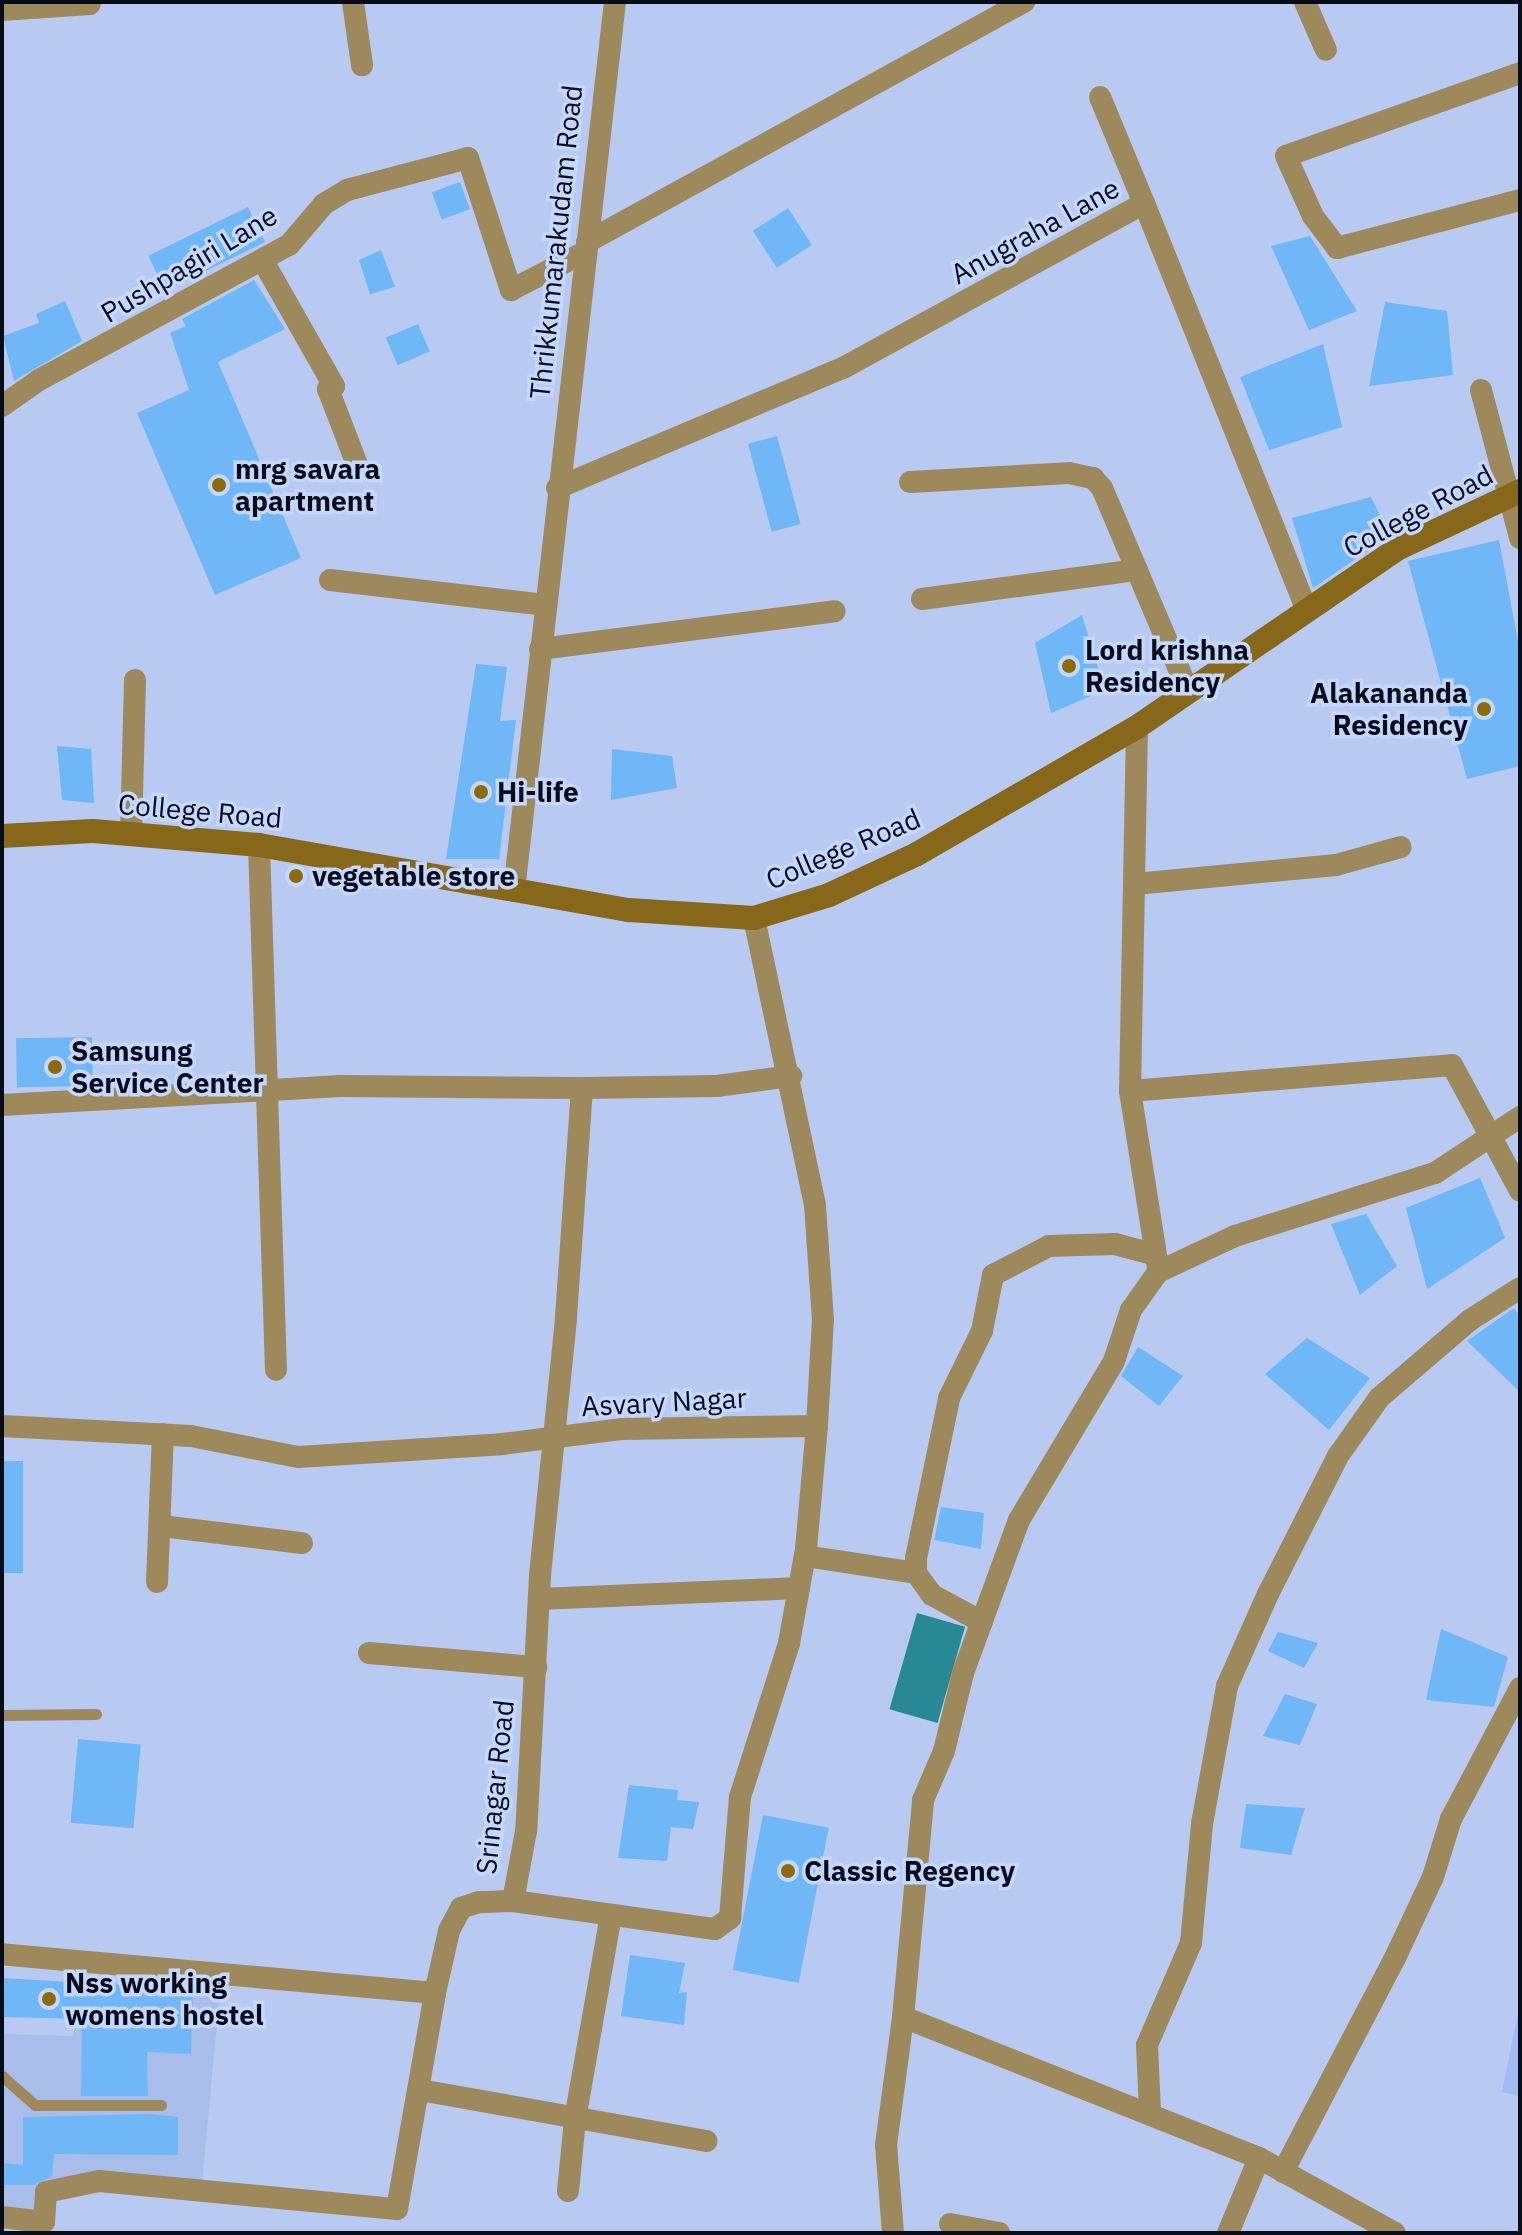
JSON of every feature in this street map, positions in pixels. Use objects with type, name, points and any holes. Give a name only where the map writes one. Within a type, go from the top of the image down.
[{"type":"street","points":[[355,2],[362,65]]},
{"type":"street","name":"Thrikkumarakudam Road","points":[[514,891],[557,488],[615,2]]},
{"type":"street","points":[[586,247],[1024,2]]},
{"type":"street","points":[[1305,2],[1326,50]]},
{"type":"street","points":[[2,10],[90,4]]},
{"type":"street","points":[[1520,73],[1286,156],[1313,216],[1337,248],[1520,200]]},
{"type":"street","points":[[1100,97],[1144,203]]},
{"type":"street","name":"Pushpagiri Lane","points":[[2,406],[39,380],[289,245],[333,195],[468,158],[511,290],[586,247]]},
{"type":"street","name":"Anugraha Lane","points":[[557,488],[843,368],[1144,203],[1306,608]]},
{"type":"street","points":[[263,261],[334,386],[328,389],[358,467]]},
{"type":"street","points":[[1481,390],[1516,493],[1520,538]]},
{"type":"street","points":[[910,482],[1082,473],[1102,488],[1188,691]]},
{"type":"street","name":"College Road","points":[[2,836],[131,834],[259,845],[629,910],[730,921],[754,918],[829,895],[917,854],[1137,727],[1306,608],[1397,549],[1516,493]]},
{"type":"street","points":[[922,599],[1137,570]]},
{"type":"street","points":[[330,580],[545,605]]},
{"type":"street","points":[[540,649],[835,611]]},
{"type":"street","points":[[131,834],[135,680]]},
{"type":"street","points":[[893,2233],[886,2145],[903,2017],[923,1800],[1019,1520],[1114,1361],[1131,1310],[1157,1263],[1130,1091],[1137,727]]},
{"type":"street","points":[[259,845],[276,1370]]},
{"type":"street","points":[[1135,884],[1336,865],[1401,847]]},
{"type":"street","points":[[513,1901],[715,1929],[730,1918],[740,1797],[767,1724],[805,1556],[823,1320],[815,1205],[791,1076],[754,918]]},
{"type":"street","points":[[1130,1091],[1443,1063],[1457,1072],[1520,1191]]},
{"type":"street","points":[[2,1105],[266,1094],[340,1086],[717,1086],[791,1076]]},
{"type":"street","name":"Srinagar Road","points":[[435,1993],[449,1931],[461,1908],[479,1902],[513,1901],[526,1831],[539,1599],[582,1088]]},
{"type":"street","points":[[916,1573],[943,1423],[982,1331],[993,1275],[1049,1246],[1115,1244],[1157,1263],[1435,1173],[1520,1117]]},
{"type":"street","points":[[1150,2113],[1147,2045],[1191,1943],[1202,1824],[1227,1686],[1268,1594],[1338,1456],[1379,1398],[1470,1320],[1520,1288]]},
{"type":"street","name":"Asvary Nagar","points":[[2,1426],[163,1434],[298,1457],[553,1439],[623,1429],[817,1426]]},
{"type":"street","points":[[157,1582],[163,1434]]},
{"type":"street","points":[[161,1526],[302,1543]]},
{"type":"street","points":[[805,1556],[916,1573],[932,1595],[982,1622]]},
{"type":"street","points":[[539,1599],[799,1588]]},
{"type":"street","points":[[369,1653],[536,1667]]},
{"type":"street","points":[[1283,2172],[1395,1958],[1433,1877],[1451,1819],[1520,1688]]},
{"type":"street","points":[[568,2191],[575,2119],[611,1915]]},
{"type":"street","points":[[2,1954],[435,1993],[397,2209],[99,2181],[46,2192],[44,2222],[2,2217]]},
{"type":"street","points":[[903,2017],[1259,2158],[1395,2233]]},
{"type":"street","points":[[420,2090],[707,2141]]},
{"type":"street","points":[[1228,2233],[1259,2158]]},
{"type":"street","points":[[950,2224],[999,2233]]},
{"type":"lane","points":[[2,1715],[96,1714]]},
{"type":"lane","points":[[2,2076],[35,2105],[161,2105]]},
{"type":"shaded area","points":[[917,1613],[965,1627],[937,1723],[889,1709]]},
{"type":"shaded area","points":[[101,1982],[220,1991],[202,2183],[98,2175],[38,2212],[2,2208],[2,2034],[73,2036],[75,2024],[97,2020]]},
{"type":"shaded area","points":[[1520,2003],[1520,2096],[1502,2092]]},
{"type":"building","points":[[460,182],[470,209],[442,220],[432,192]]},
{"type":"building","points":[[248,207],[265,242],[165,291],[148,256]]},
{"type":"building","points":[[788,208],[812,245],[777,268],[753,231]]},
{"type":"building","points":[[1310,236],[1357,311],[1309,330],[1271,246]]},
{"type":"building","points":[[381,250],[395,287],[370,294],[359,260]]},
{"type":"building","name":"mrg savara apartment","points":[[254,280],[285,329],[218,362],[301,558],[215,595],[137,413],[189,390],[170,333],[186,326],[182,319]]},
{"type":"building","points":[[65,301],[82,341],[14,381],[3,336],[39,323],[36,314]]},
{"type":"building","points":[[1385,302],[1447,311],[1453,375],[1369,386]]},
{"type":"building","points":[[418,324],[430,352],[398,365],[386,338]]},
{"type":"building","points":[[1323,344],[1342,427],[1269,450],[1240,377]]},
{"type":"building","points":[[777,436],[801,524],[772,532],[748,444]]},
{"type":"building","points":[[1371,497],[1390,536],[1313,588],[1292,518]]},
{"type":"building","name":"Alakananda Residency","points":[[1499,540],[1520,652],[1520,766],[1467,779],[1408,561]]},
{"type":"building","name":"Lord krishna Residency","points":[[1082,615],[1105,690],[1051,713],[1035,643]]},
{"type":"building","name":"Hi-life","points":[[476,664],[507,667],[500,721],[516,720],[499,859],[446,859]]},
{"type":"building","points":[[57,746],[91,749],[94,803],[62,800]]},
{"type":"building","points":[[612,749],[672,756],[677,788],[611,800]]},
{"type":"building","name":"Samsung Service Center","points":[[92,1037],[93,1086],[17,1087],[16,1038]]},
{"type":"building","points":[[1480,1178],[1505,1238],[1427,1289],[1406,1208]]},
{"type":"building","points":[[1366,1214],[1397,1266],[1360,1295],[1331,1224]]},
{"type":"building","points":[[1514,1308],[1520,1316],[1520,1392],[1467,1341]]},
{"type":"building","points":[[1307,1338],[1370,1378],[1329,1430],[1265,1374]]},
{"type":"building","points":[[1138,1347],[1183,1376],[1159,1406],[1121,1376]]},
{"type":"building","points":[[2,1461],[23,1461],[23,1573],[2,1573]]},
{"type":"building","points":[[941,1507],[984,1513],[981,1549],[934,1540]]},
{"type":"building","points":[[1441,1629],[1508,1657],[1494,1707],[1426,1700]]},
{"type":"building","points":[[1278,1632],[1318,1643],[1304,1668],[1268,1651]]},
{"type":"building","points":[[1285,1694],[1317,1704],[1300,1745],[1263,1736]]},
{"type":"building","points":[[78,1739],[141,1744],[133,1828],[71,1823]]},
{"type":"building","points":[[629,1785],[678,1790],[677,1800],[699,1802],[693,1829],[671,1827],[667,1861],[618,1858]]},
{"type":"building","points":[[1246,1804],[1305,1808],[1291,1855],[1240,1848]]},
{"type":"building","name":"Classic Regency","points":[[763,1815],[829,1828],[799,1983],[733,1970]]},
{"type":"building","points":[[630,1955],[685,1963],[679,1993],[687,1992],[684,2025],[621,2016]]},
{"type":"building","points":[[2,1978],[193,1989],[191,2054],[147,2052],[148,2096],[81,2096],[82,2019],[2,2017]]},
{"type":"building","points":[[149,2114],[178,2117],[178,2155],[54,2154],[52,2176],[34,2185],[2,2185],[2,2163],[23,2165],[23,2117]]},
{"type":"place","name":"mrg savara apartment","points":[[219,485]]},
{"type":"place","name":"Lord krishna Residency","points":[[1069,666]]},
{"type":"place","name":"Alakananda Residency","points":[[1484,709]]},
{"type":"place","name":"Hi-life","points":[[481,792]]},
{"type":"place","name":"vegetable store","points":[[296,876]]},
{"type":"place","name":"Samsung Service Center","points":[[55,1067]]},
{"type":"place","name":"Classic Regency","points":[[788,1871]]},
{"type":"place","name":"Nss working womens hostel","points":[[49,1999]]}]
